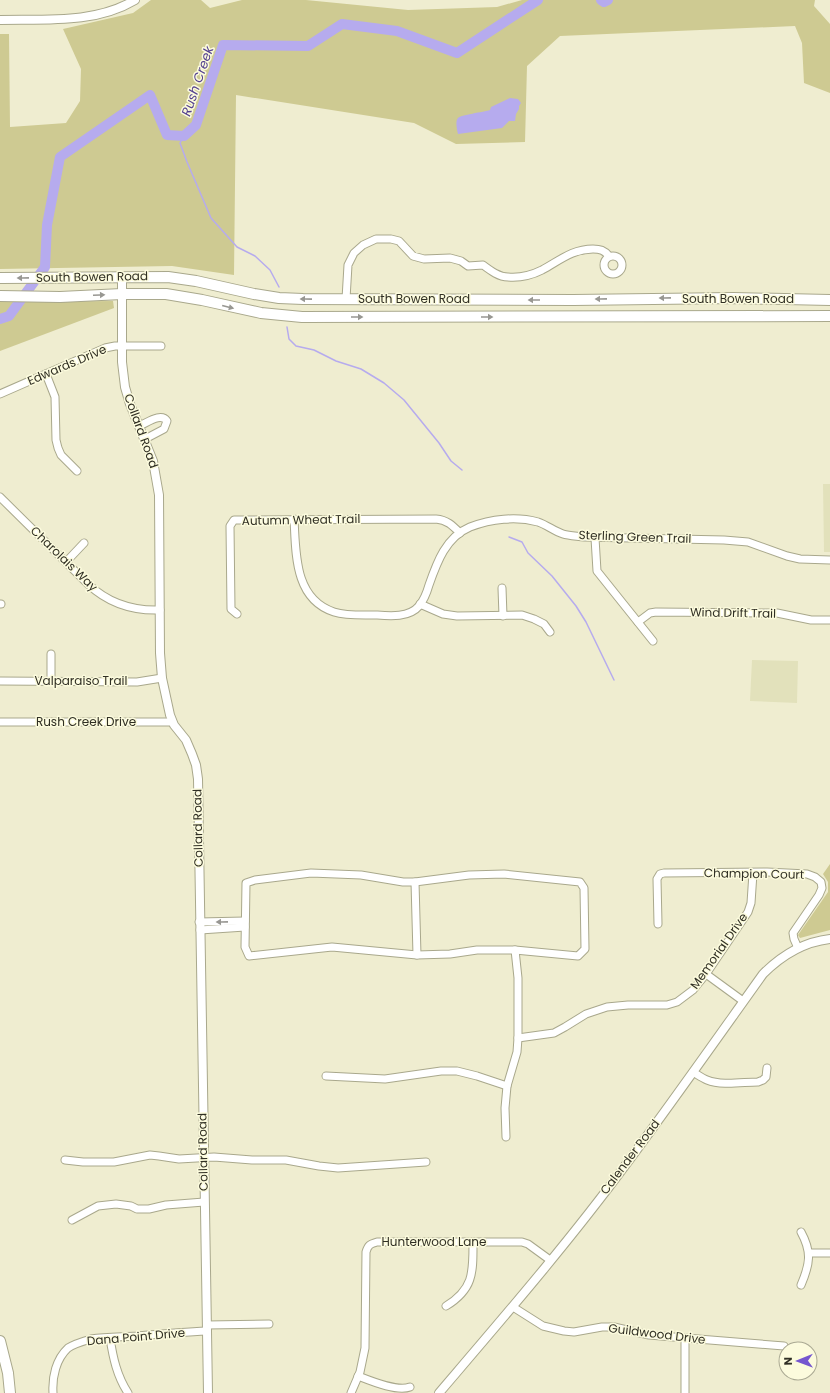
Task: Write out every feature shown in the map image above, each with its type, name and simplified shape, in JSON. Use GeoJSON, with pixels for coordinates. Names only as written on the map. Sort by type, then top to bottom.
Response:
{"type":"FeatureCollection","features":[{"type":"Feature","properties":{"kind":"main road","name":"South Bowen Road"},"geometry":{"type":"LineString","coordinates":[[0,278],[156,277],[196,281],[279,298],[573,300],[733,298],[830,300]]}},
{"type":"Feature","properties":{"kind":"main road","name":"South Bowen Road"},"geometry":{"type":"LineString","coordinates":[[0,296],[60,297],[154,294],[178,296],[255,312],[288,316],[830,316]]}},
{"type":"Feature","properties":{"kind":"main road"},"geometry":{"type":"LineString","coordinates":[[732,315],[733,298]]}},
{"type":"Feature","properties":{"kind":"main road"},"geometry":{"type":"LineString","coordinates":[[573,300],[573,317]]}},
{"type":"Feature","properties":{"kind":"main road"},"geometry":{"type":"LineString","coordinates":[[0,1342],[8,1373],[10,1393]]}},
{"type":"Feature","properties":{"kind":"street"},"geometry":{"type":"LineString","coordinates":[[0,20],[85,17],[114,10],[135,0]]}},
{"type":"Feature","properties":{"kind":"street"},"geometry":{"type":"LineString","coordinates":[[346,299],[348,264],[354,253],[363,245],[376,239],[391,239],[399,241],[413,256],[424,259],[450,258],[461,261],[468,266],[484,265],[492,272],[507,277],[523,277],[536,272],[566,255],[584,249],[599,249],[605,251],[609,256]]}},
{"type":"Feature","properties":{"kind":"street","name":"Collard Road"},"geometry":{"type":"LineString","coordinates":[[122,278],[122,345],[125,387],[130,404],[153,461],[159,495],[160,660],[162,678],[172,722],[188,744],[196,765],[198,795],[208,1393]]}},
{"type":"Feature","properties":{"kind":"street","name":"Edwards Drive"},"geometry":{"type":"LineString","coordinates":[[0,394],[101,349],[122,345],[161,346]]}},
{"type":"Feature","properties":{"kind":"street"},"geometry":{"type":"LineString","coordinates":[[46,374],[54,397],[56,440],[58,448],[61,455],[77,471]]}},
{"type":"Feature","properties":{"kind":"street"},"geometry":{"type":"LineString","coordinates":[[139,426],[160,417],[165,418],[167,421],[164,429],[144,439]]}},
{"type":"Feature","properties":{"kind":"street","name":"Charolais Way"},"geometry":{"type":"LineString","coordinates":[[0,497],[93,589],[111,601],[136,609],[160,610]]}},
{"type":"Feature","properties":{"kind":"street"},"geometry":{"type":"LineString","coordinates":[[294,519],[299,576],[309,595],[320,605],[334,612],[391,616],[412,612],[420,604],[443,614],[457,616],[522,616],[534,619],[544,624],[550,632]]}},
{"type":"Feature","properties":{"kind":"street","name":"Autumn Wheat Trail"},"geometry":{"type":"LineString","coordinates":[[237,614],[231,609],[230,526],[234,520],[436,519],[444,520],[460,533]]}},
{"type":"Feature","properties":{"kind":"street","name":"Sterling Green Trail"},"geometry":{"type":"LineString","coordinates":[[420,604],[425,596],[441,556],[449,544],[460,533],[468,528],[492,521],[522,519],[540,523],[564,534],[596,538],[724,540],[748,542],[800,559],[830,560]]}},
{"type":"Feature","properties":{"kind":"street"},"geometry":{"type":"LineString","coordinates":[[596,538],[597,570],[653,641]]}},
{"type":"Feature","properties":{"kind":"street"},"geometry":{"type":"LineString","coordinates":[[66,562],[84,543]]}},
{"type":"Feature","properties":{"kind":"street"},"geometry":{"type":"LineString","coordinates":[[502,588],[503,616]]}},
{"type":"Feature","properties":{"kind":"street","name":"Wind Drift Trail"},"geometry":{"type":"LineString","coordinates":[[638,622],[650,613],[656,612],[759,612],[781,614],[811,620],[830,620]]}},
{"type":"Feature","properties":{"kind":"street"},"geometry":{"type":"LineString","coordinates":[[51,654],[51,680]]}},
{"type":"Feature","properties":{"kind":"street","name":"Valparaiso Trail"},"geometry":{"type":"LineString","coordinates":[[0,681],[51,680],[137,682],[162,678]]}},
{"type":"Feature","properties":{"kind":"street","name":"Rush Creek Drive"},"geometry":{"type":"LineString","coordinates":[[0,722],[172,722]]}},
{"type":"Feature","properties":{"kind":"street","name":"Champion Court"},"geometry":{"type":"LineString","coordinates":[[658,924],[657,879],[660,874],[752,872],[807,874],[815,877],[821,882],[822,888],[819,895],[793,933],[798,948]]}},
{"type":"Feature","properties":{"kind":"street","name":"Memorial Drive"},"geometry":{"type":"LineString","coordinates":[[518,1038],[554,1033],[586,1014],[607,1007],[628,1005],[667,1005],[677,1002],[693,990],[706,974],[748,912],[751,903],[752,872]]}},
{"type":"Feature","properties":{"kind":"street"},"geometry":{"type":"LineString","coordinates":[[311,873],[361,875],[403,882],[415,882],[469,875],[504,874],[580,882],[584,888],[585,949],[578,956],[515,950],[478,950],[450,954],[417,955],[332,947],[249,956],[245,946],[245,924],[246,883],[255,880],[311,873]]}},
{"type":"Feature","properties":{"kind":"street"},"geometry":{"type":"LineString","coordinates":[[415,882],[417,955]]}},
{"type":"Feature","properties":{"kind":"street"},"geometry":{"type":"LineString","coordinates":[[200,926],[245,924]]}},
{"type":"Feature","properties":{"kind":"street","name":"Calender Road"},"geometry":{"type":"LineString","coordinates":[[439,1393],[513,1307],[627,1164],[763,974],[773,964],[798,948],[820,940],[830,940]]}},
{"type":"Feature","properties":{"kind":"street"},"geometry":{"type":"LineString","coordinates":[[506,1137],[505,1108],[507,1086],[517,1052],[518,1038],[518,978],[515,950]]}},
{"type":"Feature","properties":{"kind":"street"},"geometry":{"type":"LineString","coordinates":[[706,974],[743,1002]]}},
{"type":"Feature","properties":{"kind":"street"},"geometry":{"type":"LineString","coordinates":[[693,1072],[707,1080],[715,1082],[758,1082],[766,1077],[767,1068]]}},
{"type":"Feature","properties":{"kind":"street"},"geometry":{"type":"LineString","coordinates":[[326,1076],[385,1079],[441,1071],[457,1071],[507,1086]]}},
{"type":"Feature","properties":{"kind":"street"},"geometry":{"type":"LineString","coordinates":[[65,1160],[95,1163],[114,1162],[150,1156],[179,1159],[214,1157],[252,1160],[286,1160],[338,1168],[426,1162]]}},
{"type":"Feature","properties":{"kind":"street"},"geometry":{"type":"LineString","coordinates":[[72,1220],[98,1206],[116,1204],[149,1209],[166,1205],[204,1202]]}},
{"type":"Feature","properties":{"kind":"street"},"geometry":{"type":"LineString","coordinates":[[801,1232],[807,1242],[809,1253],[806,1273],[801,1285]]}},
{"type":"Feature","properties":{"kind":"street","name":"Hunterwood Lane"},"geometry":{"type":"LineString","coordinates":[[351,1393],[358,1376],[365,1348],[366,1252],[368,1246],[378,1242],[522,1242],[528,1244],[550,1260]]}},
{"type":"Feature","properties":{"kind":"street"},"geometry":{"type":"LineString","coordinates":[[446,1306],[456,1300],[470,1282],[473,1266],[473,1242]]}},
{"type":"Feature","properties":{"kind":"street"},"geometry":{"type":"LineString","coordinates":[[809,1253],[830,1253]]}},
{"type":"Feature","properties":{"kind":"street","name":"Guildwood Drive"},"geometry":{"type":"LineString","coordinates":[[513,1307],[543,1326],[564,1331],[574,1332],[602,1327],[614,1327],[650,1335],[778,1346]]}},
{"type":"Feature","properties":{"kind":"street","name":"Dana Point Drive"},"geometry":{"type":"LineString","coordinates":[[53,1393],[53,1376],[63,1354],[69,1347],[90,1340],[207,1328],[269,1324]]}},
{"type":"Feature","properties":{"kind":"street"},"geometry":{"type":"LineString","coordinates":[[110,1338],[113,1359],[118,1374],[128,1393]]}},
{"type":"Feature","properties":{"kind":"street"},"geometry":{"type":"LineString","coordinates":[[685,1338],[685,1393]]}},
{"type":"Feature","properties":{"kind":"street"},"geometry":{"type":"LineString","coordinates":[[358,1376],[391,1387],[406,1389],[410,1387]]}},
{"type":"Feature","properties":{"kind":"shaded area"},"geometry":{"type":"Polygon","coordinates":[[[151,0],[201,0],[210,8],[242,0],[306,0],[408,10],[497,7],[522,0],[815,0],[814,6],[830,24],[830,93],[804,83],[802,43],[795,26],[560,36],[527,66],[525,142],[456,144],[414,123],[236,95],[234,275],[172,266],[0,269],[0,34],[9,34],[10,127],[66,123],[80,101],[81,69],[63,29],[133,13],[151,0]]]}},
{"type":"Feature","properties":{"kind":"shaded area"},"geometry":{"type":"Polygon","coordinates":[[[510,98],[518,99],[521,103],[516,114],[515,121],[509,121],[502,128],[458,134],[456,123],[458,118],[490,110],[491,107],[510,98]]]}},
{"type":"Feature","properties":{"kind":"shaded area"},"geometry":{"type":"Polygon","coordinates":[[[113,301],[114,308],[0,351],[0,302],[113,301]]]}},
{"type":"Feature","properties":{"kind":"shaded area"},"geometry":{"type":"Polygon","coordinates":[[[823,484],[830,484],[830,552],[824,552],[823,484]]]}},
{"type":"Feature","properties":{"kind":"shaded area"},"geometry":{"type":"Polygon","coordinates":[[[752,660],[798,661],[797,703],[750,701],[752,660]]]}},
{"type":"Feature","properties":{"kind":"shaded area"},"geometry":{"type":"Polygon","coordinates":[[[830,864],[830,930],[800,938],[798,935],[828,892],[828,882],[823,874],[830,864]]]}},
{"type":"Feature","properties":{"kind":"waterway","name":"Rush Creek"},"geometry":{"type":"LineString","coordinates":[[0,319],[9,316],[45,267],[47,225],[60,157],[150,95],[167,135],[184,136],[196,125],[223,45],[308,46],[342,24],[397,31],[457,53],[538,0]]}},
{"type":"Feature","properties":{"kind":"waterway","name":"Rush Creek"},"geometry":{"type":"LineString","coordinates":[[601,0],[604,2],[608,0]]}},
{"type":"Feature","properties":{"kind":"waterway"},"geometry":{"type":"LineString","coordinates":[[184,136],[180,143],[211,218],[237,247],[255,256],[270,270],[279,287]]}},
{"type":"Feature","properties":{"kind":"waterway"},"geometry":{"type":"LineString","coordinates":[[287,327],[289,339],[296,346],[314,350],[336,361],[361,369],[384,383],[404,400],[439,443],[451,461],[462,470]]}},
{"type":"Feature","properties":{"kind":"waterway"},"geometry":{"type":"LineString","coordinates":[[509,537],[522,542],[528,553],[552,576],[576,606],[586,622],[614,680]]}}]}
